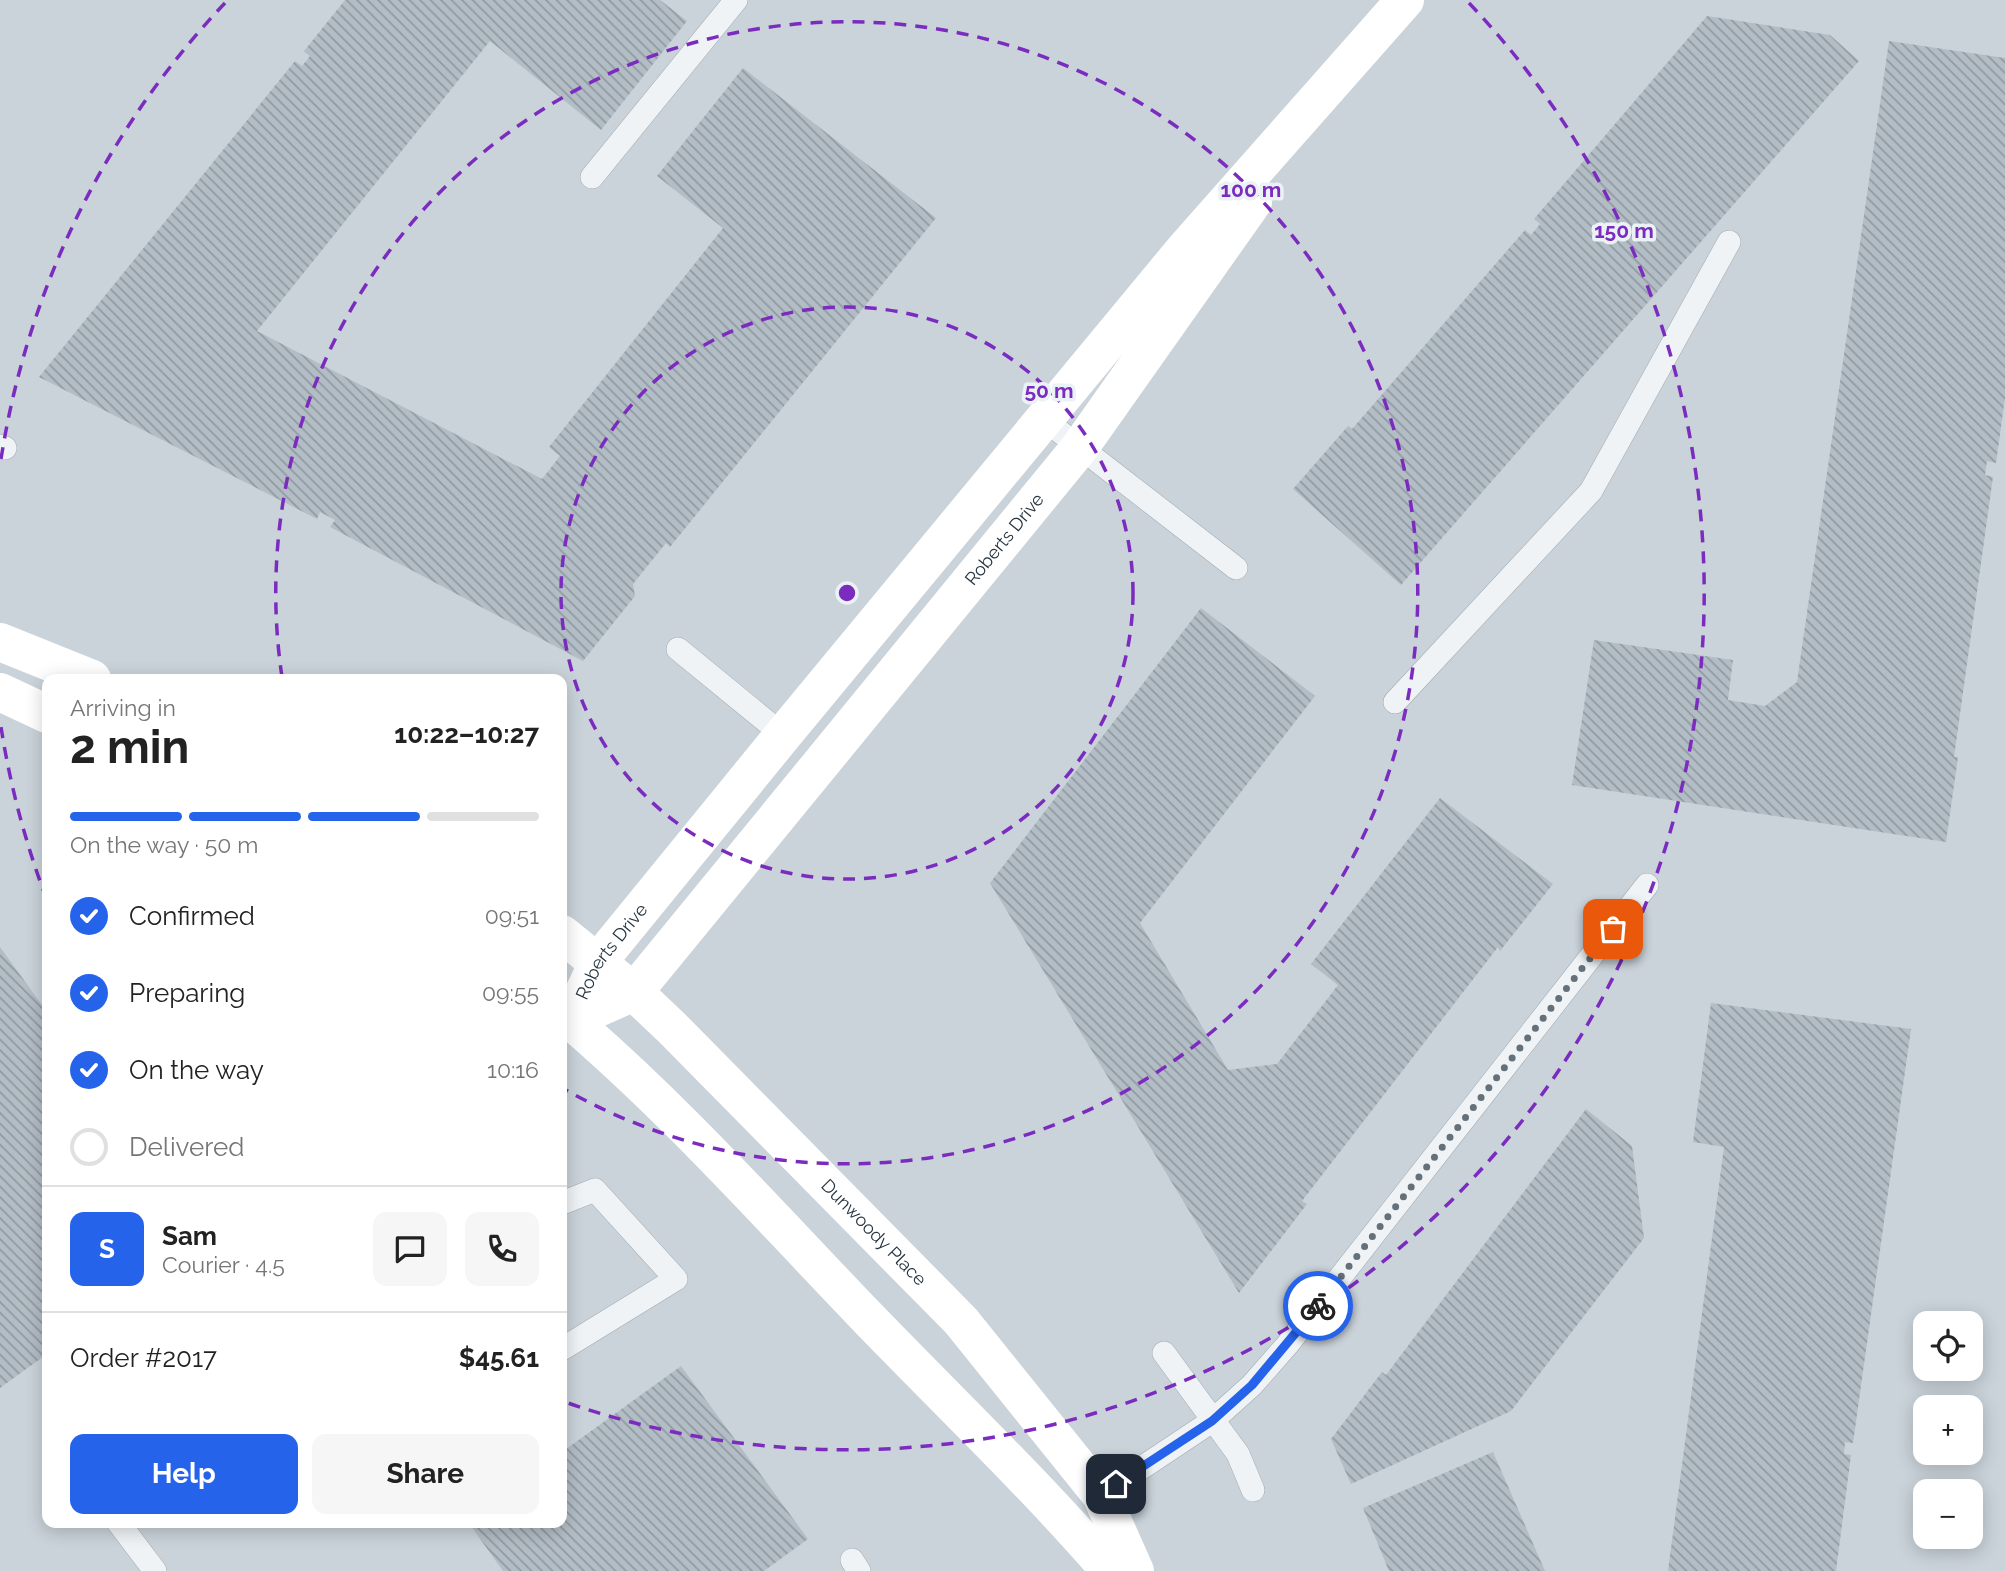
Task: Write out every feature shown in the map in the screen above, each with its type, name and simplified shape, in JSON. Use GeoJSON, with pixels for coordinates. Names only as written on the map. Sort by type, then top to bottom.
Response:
{"type":"FeatureCollection","features":[{"type":"Feature","properties":{"kind":"street","name":"Roberts Drive"},"geometry":{"type":"LineString","coordinates":[[567,1016],[598,962],[783,735],[1046,421],[1184,250],[1326,93],[1405,0]]}},
{"type":"Feature","properties":{"kind":"street","name":"Roberts Drive"},"geometry":{"type":"LineString","coordinates":[[567,1019],[634,992],[1080,447],[1208,270],[1326,93]]}},
{"type":"Feature","properties":{"kind":"street"},"geometry":{"type":"LineString","coordinates":[[0,642],[80,674]]}},
{"type":"Feature","properties":{"kind":"street"},"geometry":{"type":"LineString","coordinates":[[0,692],[42,712]]}},
{"type":"Feature","properties":{"kind":"street","name":"Dunwoody Place"},"geometry":{"type":"LineString","coordinates":[[567,938],[634,992],[961,1321],[1101,1495],[1135,1571]]}},
{"type":"Feature","properties":{"kind":"street"},"geometry":{"type":"LineString","coordinates":[[567,1022],[627,1070],[692,1135],[1031,1483],[1110,1571]]}},
{"type":"Feature","properties":{"kind":"lane"},"geometry":{"type":"LineString","coordinates":[[592,177],[736,0]]}},
{"type":"Feature","properties":{"kind":"lane"},"geometry":{"type":"LineString","coordinates":[[1395,702],[1591,491],[1729,242]]}},
{"type":"Feature","properties":{"kind":"lane"},"geometry":{"type":"LineString","coordinates":[[1046,421],[1236,568]]}},
{"type":"Feature","properties":{"kind":"lane"},"geometry":{"type":"LineString","coordinates":[[678,649],[783,735]]}},
{"type":"Feature","properties":{"kind":"lane"},"geometry":{"type":"LineString","coordinates":[[1101,1495],[1212,1421],[1252,1385],[1288,1344],[1647,885]]}},
{"type":"Feature","properties":{"kind":"lane"},"geometry":{"type":"LineString","coordinates":[[567,1201],[595,1190],[676,1279],[567,1346]]}},
{"type":"Feature","properties":{"kind":"lane"},"geometry":{"type":"LineString","coordinates":[[1164,1353],[1238,1454],[1253,1490]]}},
{"type":"Feature","properties":{"kind":"lane"},"geometry":{"type":"LineString","coordinates":[[123,1528],[155,1571]]}},
{"type":"Feature","properties":{"kind":"shaded area"},"geometry":{"type":"Polygon","coordinates":[[[0,0],[2005,0],[2005,1571],[0,1571],[0,0]]]}},
{"type":"Feature","properties":{"kind":"building"},"geometry":{"type":"Polygon","coordinates":[[[345,0],[660,0],[687,21],[601,130],[490,41],[257,331],[542,479],[560,456],[549,447],[723,228],[657,176],[743,68],[936,218],[670,547],[666,543],[633,584],[635,596],[583,661],[330,527],[335,520],[320,512],[317,519],[39,377],[295,61],[302,66],[310,56],[304,51],[345,0]]]}},
{"type":"Feature","properties":{"kind":"building"},"geometry":{"type":"Polygon","coordinates":[[[1707,16],[1830,35],[1859,61],[1401,585],[1293,489],[1348,426],[1352,429],[1525,230],[1531,235],[1540,224],[1534,219],[1707,16]]]}},
{"type":"Feature","properties":{"kind":"building"},"geometry":{"type":"Polygon","coordinates":[[[1889,41],[2005,58],[2005,398],[1996,463],[1987,461],[1985,475],[1993,477],[1954,757],[1958,757],[1946,842],[1572,785],[1594,640],[1733,660],[1728,700],[1765,706],[1797,682],[1889,41]]]}},
{"type":"Feature","properties":{"kind":"building"},"geometry":{"type":"Polygon","coordinates":[[[1201,608],[1315,696],[1140,923],[1228,1070],[1277,1064],[1338,985],[1311,964],[1440,798],[1553,884],[1500,951],[1498,947],[1302,1201],[1307,1204],[1239,1293],[990,883],[1201,608]]]}},
{"type":"Feature","properties":{"kind":"building"},"geometry":{"type":"Polygon","coordinates":[[[0,947],[42,1005],[42,1358],[0,1388],[0,947]]]}},
{"type":"Feature","properties":{"kind":"building"},"geometry":{"type":"Polygon","coordinates":[[[1711,1003],[1911,1029],[1853,1443],[1845,1442],[1844,1454],[1851,1455],[1836,1571],[1668,1571],[1724,1147],[1693,1142],[1711,1003]]]}},
{"type":"Feature","properties":{"kind":"building"},"geometry":{"type":"Polygon","coordinates":[[[1586,1109],[1632,1146],[1644,1238],[1511,1411],[1351,1484],[1331,1439],[1382,1372],[1386,1375],[1586,1109]]]}},
{"type":"Feature","properties":{"kind":"building"},"geometry":{"type":"Polygon","coordinates":[[[681,1366],[808,1539],[764,1571],[503,1571],[472,1528],[567,1528],[567,1448],[681,1366]]]}},
{"type":"Feature","properties":{"kind":"building"},"geometry":{"type":"Polygon","coordinates":[[[1493,1452],[1545,1571],[1389,1571],[1363,1508],[1493,1452]]]}},
{"type":"Feature","properties":{"kind":"way so far"},"geometry":{"type":"LineString","coordinates":[[1318,1306],[1613,929]]}},
{"type":"Feature","properties":{"kind":"route"},"geometry":{"type":"LineString","coordinates":[[1116,1484],[1212,1421],[1252,1385],[1318,1306]]}}]}
